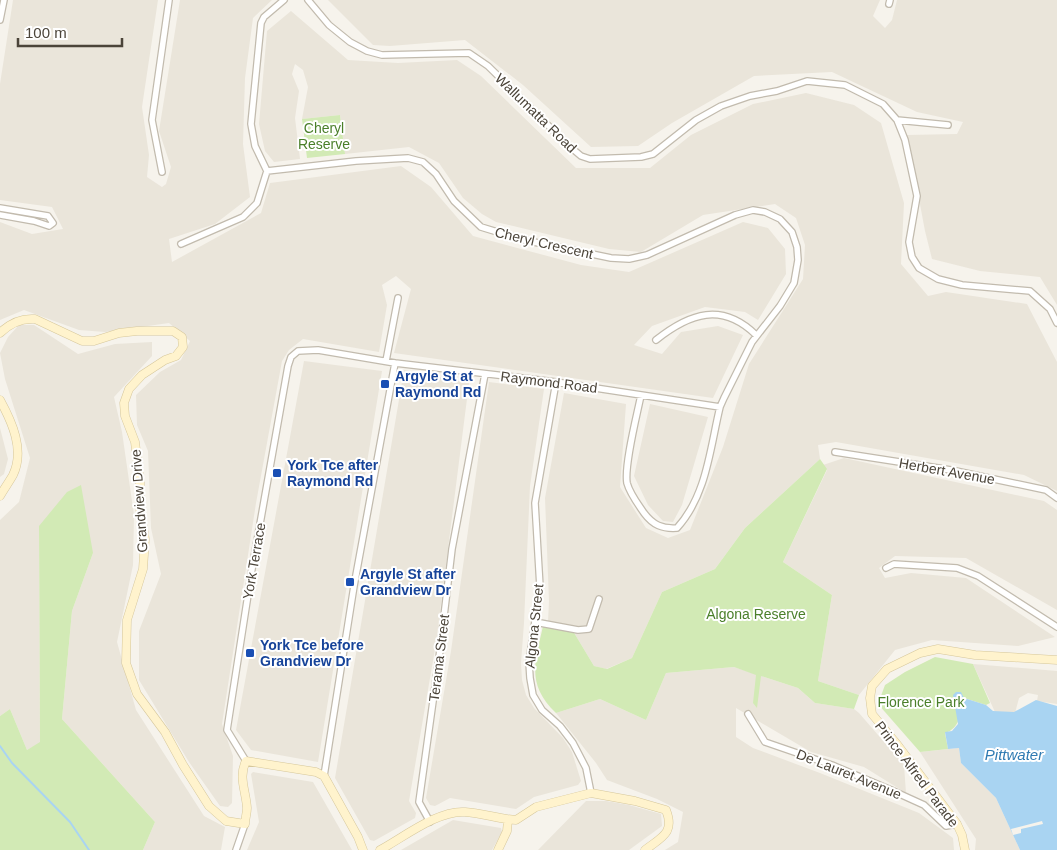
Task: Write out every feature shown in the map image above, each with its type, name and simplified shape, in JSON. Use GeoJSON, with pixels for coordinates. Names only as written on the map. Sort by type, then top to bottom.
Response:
{"type":"FeatureCollection","features":[{"type":"Feature","properties":{"kind":"street"},"geometry":{"type":"LineString","coordinates":[[0,20],[4,0]]}},
{"type":"Feature","properties":{"kind":"street"},"geometry":{"type":"LineString","coordinates":[[162,172],[152,120],[169,0]]}},
{"type":"Feature","properties":{"kind":"street"},"geometry":{"type":"LineString","coordinates":[[181,244],[243,217],[257,203],[267,171],[255,146],[251,124],[260,23],[264,17],[284,0]]}},
{"type":"Feature","properties":{"kind":"street","name":"Wallumatta Road"},"geometry":{"type":"LineString","coordinates":[[308,0],[329,25],[350,42],[367,51],[382,55],[468,53],[473,55],[488,66],[568,145],[581,156],[590,159],[641,157],[653,154],[696,120],[721,106],[750,96],[777,92],[807,81],[845,85],[883,104],[897,120],[905,140],[917,196],[910,242],[912,257],[919,268],[938,278],[962,285],[1030,291],[1050,309],[1057,322]]}},
{"type":"Feature","properties":{"kind":"street"},"geometry":{"type":"LineString","coordinates":[[897,120],[948,125]]}},
{"type":"Feature","properties":{"kind":"street","name":"Cheryl Crescent"},"geometry":{"type":"LineString","coordinates":[[267,171],[356,161],[408,158],[423,162],[436,174],[454,201],[481,228],[524,240],[611,258],[629,259],[646,255],[736,215],[753,210],[765,212],[780,219],[792,232],[797,247],[798,260],[794,283],[780,306],[756,335],[720,407],[703,481],[689,515],[677,528],[667,529],[651,522],[633,496],[627,482],[628,463],[641,395]]}},
{"type":"Feature","properties":{"kind":"street"},"geometry":{"type":"LineString","coordinates":[[0,208],[48,216],[54,223],[49,226],[34,221],[0,215]]}},
{"type":"Feature","properties":{"kind":"street"},"geometry":{"type":"LineString","coordinates":[[386,361],[398,298]]}},
{"type":"Feature","properties":{"kind":"street"},"geometry":{"type":"LineString","coordinates":[[656,340],[668,330],[688,319],[707,314],[723,315],[746,326],[756,335]]}},
{"type":"Feature","properties":{"kind":"street","name":"Grandview Drive"},"geometry":{"type":"LineString","coordinates":[[0,332],[15,322],[27,318],[35,319],[74,339],[82,341],[94,341],[119,333],[136,331],[173,331],[182,337],[183,347],[176,356],[165,360],[142,375],[129,389],[124,403],[125,416],[135,442],[140,482],[140,509],[145,539],[143,569],[127,620],[126,663],[136,694],[165,732],[209,806],[226,821],[244,824]]}},
{"type":"Feature","properties":{"kind":"street","name":"Raymond Road"},"geometry":{"type":"LineString","coordinates":[[291,357],[298,351],[318,350],[395,363],[556,382],[720,407]]}},
{"type":"Feature","properties":{"kind":"street","name":"York Terrace"},"geometry":{"type":"LineString","coordinates":[[246,761],[227,730],[253,559],[291,357]]}},
{"type":"Feature","properties":{"kind":"street"},"geometry":{"type":"LineString","coordinates":[[324,776],[354,586],[395,363]]}},
{"type":"Feature","properties":{"kind":"street","name":"Terama Street"},"geometry":{"type":"LineString","coordinates":[[430,822],[419,802],[452,549],[485,374]]}},
{"type":"Feature","properties":{"kind":"street","name":"Algona Street"},"geometry":{"type":"LineString","coordinates":[[556,382],[535,504],[540,587],[529,662],[530,678],[533,695],[542,710],[560,726],[573,742],[586,768],[591,793]]}},
{"type":"Feature","properties":{"kind":"street"},"geometry":{"type":"LineString","coordinates":[[0,400],[14,427],[18,454],[14,474],[0,496]]}},
{"type":"Feature","properties":{"kind":"street","name":"Herbert Avenue"},"geometry":{"type":"LineString","coordinates":[[835,452],[951,470],[1046,490],[1057,498]]}},
{"type":"Feature","properties":{"kind":"street"},"geometry":{"type":"LineString","coordinates":[[886,568],[894,564],[957,568],[978,576],[1057,627]]}},
{"type":"Feature","properties":{"kind":"street"},"geometry":{"type":"LineString","coordinates":[[535,622],[578,630],[589,629],[599,599]]}},
{"type":"Feature","properties":{"kind":"street","name":"Prince Alfred Parade"},"geometry":{"type":"LineString","coordinates":[[965,850],[957,824],[872,714],[870,698],[872,686],[887,669],[920,653],[938,649],[975,654],[1057,660]]}},
{"type":"Feature","properties":{"kind":"street","name":"De Lauret Avenue"},"geometry":{"type":"LineString","coordinates":[[748,714],[765,742],[832,765],[924,805],[946,826],[957,824]]}},
{"type":"Feature","properties":{"kind":"street"},"geometry":{"type":"LineString","coordinates":[[236,850],[247,809],[242,778],[246,761],[316,772],[324,776],[358,837],[363,850]]}},
{"type":"Feature","properties":{"kind":"street"},"geometry":{"type":"LineString","coordinates":[[380,850],[448,813],[465,812],[508,820],[520,819],[536,807],[591,793],[635,801],[666,810],[670,826],[660,840],[645,850]]}},
{"type":"Feature","properties":{"kind":"street"},"geometry":{"type":"LineString","coordinates":[[498,850],[507,831],[508,820]]}},
{"type":"Feature","properties":{"kind":"shaded area"},"geometry":{"type":"Polygon","coordinates":[[[13,0],[158,0],[142,107],[149,155],[147,177],[162,187],[166,184],[171,167],[159,131],[180,0],[272,0],[253,18],[245,78],[243,144],[250,197],[215,224],[169,239],[172,262],[261,213],[270,183],[401,166],[431,187],[473,236],[581,265],[629,272],[743,222],[768,228],[785,249],[786,274],[758,320],[745,312],[705,307],[652,326],[634,345],[662,354],[681,332],[718,326],[743,335],[713,398],[394,353],[411,289],[396,276],[382,285],[387,305],[379,352],[303,339],[289,350],[282,361],[256,503],[222,724],[233,756],[232,803],[228,807],[220,806],[189,762],[139,680],[139,631],[161,574],[151,528],[148,451],[137,425],[136,395],[160,372],[181,360],[190,341],[169,323],[105,332],[79,330],[24,310],[0,320],[0,222],[32,234],[63,229],[52,207],[0,200],[0,84],[13,0]]]}},
{"type":"Feature","properties":{"kind":"shaded area"},"geometry":{"type":"Polygon","coordinates":[[[328,0],[880,0],[873,16],[885,28],[892,20],[897,0],[1057,0],[1057,305],[1040,277],[980,271],[932,259],[907,135],[957,134],[963,122],[917,112],[832,72],[754,76],[672,123],[638,146],[591,147],[523,85],[465,40],[390,46],[373,45],[328,0]]]}},
{"type":"Feature","properties":{"kind":"shaded area"},"geometry":{"type":"Polygon","coordinates":[[[291,11],[348,60],[398,63],[457,60],[481,76],[576,168],[650,168],[691,135],[753,104],[806,93],[854,105],[881,123],[904,203],[901,264],[928,296],[946,292],[1027,304],[1057,362],[1057,491],[1024,475],[836,442],[818,445],[820,459],[745,528],[715,569],[662,592],[632,658],[606,669],[594,666],[570,626],[548,622],[549,601],[545,498],[564,393],[626,404],[620,487],[646,528],[668,538],[690,530],[723,447],[749,364],[803,279],[805,245],[796,218],[775,204],[703,215],[641,252],[609,249],[496,222],[482,214],[463,198],[439,163],[409,147],[345,154],[340,115],[302,119],[308,87],[303,70],[295,64],[292,74],[299,91],[295,118],[300,159],[274,162],[265,151],[259,124],[267,31],[291,11]]]}},
{"type":"Feature","properties":{"kind":"shaded area"},"geometry":{"type":"Polygon","coordinates":[[[19,325],[34,325],[78,354],[115,344],[152,342],[152,356],[114,397],[122,432],[134,515],[133,565],[117,642],[136,710],[204,816],[225,827],[221,850],[143,850],[155,822],[62,719],[72,611],[93,553],[39,526],[40,743],[27,750],[10,709],[0,716],[0,520],[19,502],[30,458],[5,379],[0,353],[8,337],[19,325]]]}},
{"type":"Feature","properties":{"kind":"shaded area"},"geometry":{"type":"Polygon","coordinates":[[[304,361],[382,371],[318,762],[251,750],[236,730],[304,361]]]}},
{"type":"Feature","properties":{"kind":"shaded area"},"geometry":{"type":"Polygon","coordinates":[[[404,370],[469,383],[436,643],[409,801],[416,813],[415,818],[374,841],[370,840],[335,778],[404,370]]]}},
{"type":"Feature","properties":{"kind":"shaded area"},"geometry":{"type":"Polygon","coordinates":[[[489,382],[544,389],[530,486],[521,663],[522,680],[526,695],[534,708],[563,738],[572,752],[581,781],[578,785],[534,797],[516,809],[450,798],[435,806],[430,805],[426,798],[451,651],[489,382]]]}},
{"type":"Feature","properties":{"kind":"shaded area"},"geometry":{"type":"Polygon","coordinates":[[[650,404],[708,417],[682,505],[673,522],[663,521],[648,505],[634,476],[650,404]]]}},
{"type":"Feature","properties":{"kind":"shaded area"},"geometry":{"type":"Polygon","coordinates":[[[0,428],[8,459],[4,474],[0,477],[0,428]]]}},
{"type":"Feature","properties":{"kind":"shaded area"},"geometry":{"type":"Polygon","coordinates":[[[844,458],[1044,501],[1057,510],[1057,610],[966,558],[895,556],[879,568],[885,578],[911,573],[966,578],[1055,637],[1018,646],[932,640],[895,650],[859,695],[818,681],[832,595],[783,562],[827,470],[823,465],[844,458]]]}},
{"type":"Feature","properties":{"kind":"shaded area"},"geometry":{"type":"Polygon","coordinates":[[[973,664],[1057,671],[1057,704],[1037,701],[1038,695],[1028,693],[1019,698],[1015,713],[995,712],[973,664]]]}},
{"type":"Feature","properties":{"kind":"shaded area"},"geometry":{"type":"Polygon","coordinates":[[[734,667],[798,688],[815,703],[854,709],[904,765],[906,793],[864,767],[811,752],[736,708],[736,737],[753,748],[919,813],[953,838],[954,850],[665,850],[678,842],[683,812],[657,799],[607,780],[596,763],[556,713],[600,699],[646,720],[666,673],[734,667]]]}},
{"type":"Feature","properties":{"kind":"shaded area"},"geometry":{"type":"Polygon","coordinates":[[[959,748],[961,763],[996,798],[1020,850],[975,850],[976,839],[920,752],[959,748]]]}},
{"type":"Feature","properties":{"kind":"shaded area"},"geometry":{"type":"Polygon","coordinates":[[[253,772],[313,782],[352,850],[247,850],[259,822],[251,774],[253,772]]]}},
{"type":"Feature","properties":{"kind":"shaded area"},"geometry":{"type":"Polygon","coordinates":[[[586,801],[606,801],[661,814],[662,826],[629,850],[538,850],[586,801]]]}},
{"type":"Feature","properties":{"kind":"shaded area"},"geometry":{"type":"Polygon","coordinates":[[[453,820],[501,828],[502,832],[492,850],[401,850],[453,820]]]}},
{"type":"Feature","properties":{"kind":"green space","name":"Cheryl Reserve"},"geometry":{"type":"Polygon","coordinates":[[[340,115],[345,154],[307,158],[302,119],[340,115]]]}},
{"type":"Feature","properties":{"kind":"green space","name":"Algona Reserve"},"geometry":{"type":"Polygon","coordinates":[[[820,459],[827,469],[783,562],[832,595],[818,681],[859,695],[854,709],[815,703],[798,688],[761,676],[757,708],[753,703],[756,675],[734,667],[666,673],[646,720],[600,699],[556,713],[540,692],[535,672],[537,651],[543,626],[570,626],[594,666],[607,669],[632,658],[662,592],[715,569],[745,528],[820,459]]]}},
{"type":"Feature","properties":{"kind":"green space"},"geometry":{"type":"Polygon","coordinates":[[[81,485],[93,553],[72,611],[62,719],[155,822],[143,850],[0,850],[0,716],[10,709],[27,750],[40,742],[39,526],[67,492],[81,485]]]}},
{"type":"Feature","properties":{"kind":"green space","name":"Florence Park"},"geometry":{"type":"Polygon","coordinates":[[[935,657],[973,664],[990,703],[986,705],[964,698],[957,723],[950,731],[945,733],[948,749],[920,752],[878,704],[885,685],[905,672],[935,657]]]}},
{"type":"Feature","properties":{"kind":"water","name":"Pittwater"},"geometry":{"type":"Polygon","coordinates":[[[956,692],[961,692],[964,698],[986,705],[993,711],[1014,712],[1036,700],[1057,706],[1057,850],[1020,850],[996,798],[961,763],[959,748],[948,749],[945,732],[952,731],[958,724],[953,695],[956,692]]]}},
{"type":"Feature","properties":{"kind":"pier"},"geometry":{"type":"Polygon","coordinates":[[[1042,821],[1043,824],[1021,829],[1021,833],[1013,835],[1011,829],[1042,821]]]}},
{"type":"Feature","properties":{"kind":"waterway"},"geometry":{"type":"LineString","coordinates":[[0,746],[12,763],[70,822],[89,850]]}},
{"type":"Feature","properties":{"kind":"place","name":"Argyle St at Raymond Rd"},"geometry":{"type":"Point","coordinates":[385,384]}},
{"type":"Feature","properties":{"kind":"place","name":"York Tce after Raymond Rd"},"geometry":{"type":"Point","coordinates":[277,473]}},
{"type":"Feature","properties":{"kind":"place","name":"Argyle St after Grandview Dr"},"geometry":{"type":"Point","coordinates":[350,582]}},
{"type":"Feature","properties":{"kind":"place","name":"York Tce before Grandview Dr"},"geometry":{"type":"Point","coordinates":[250,653]}}]}
